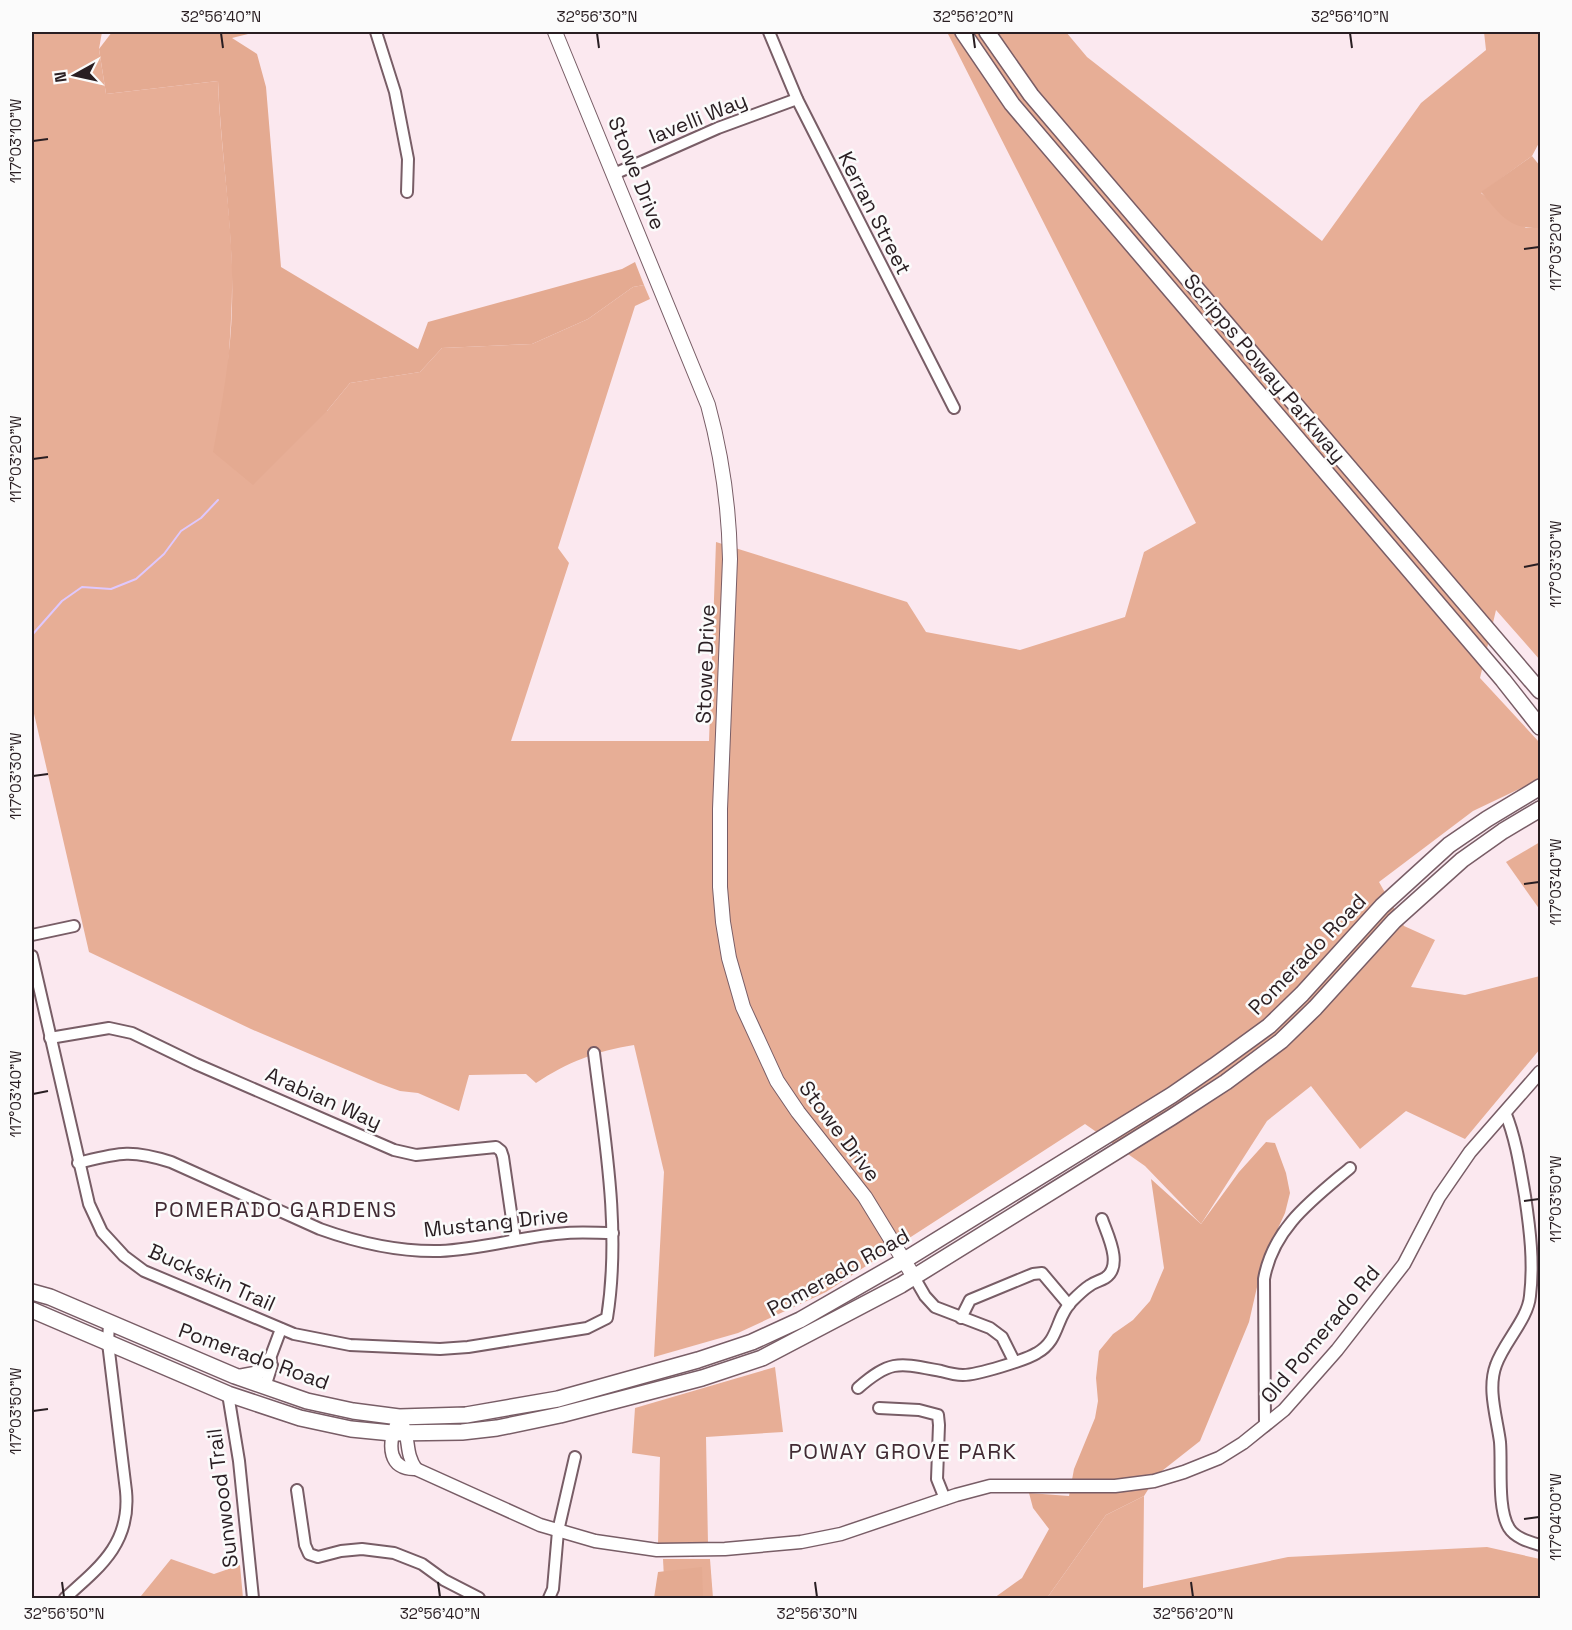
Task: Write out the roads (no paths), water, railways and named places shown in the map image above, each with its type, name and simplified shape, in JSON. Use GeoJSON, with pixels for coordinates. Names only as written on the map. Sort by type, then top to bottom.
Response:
{"type":"FeatureCollection","features":[{"type":"Feature","properties":{"kind":"main road","name":"Stowe Drive"},"geometry":{"type":"LineString","coordinates":[[555,32],[708,405],[722,464],[729,530],[729,559],[720,810],[720,886],[729,958],[743,1007],[777,1081],[798,1112],[865,1197],[914,1277]]}},
{"type":"Feature","properties":{"kind":"main road","name":"Scripps Poway Parkway"},"geometry":{"type":"LineString","coordinates":[[963,32],[1012,104],[1503,680],[1540,727]]}},
{"type":"Feature","properties":{"kind":"main road","name":"Scripps Poway Parkway"},"geometry":{"type":"LineString","coordinates":[[987,32],[1031,95],[1540,691]]}},
{"type":"Feature","properties":{"kind":"main road","name":"Pomerado Road"},"geometry":{"type":"LineString","coordinates":[[32,1292],[50,1297],[265,1387],[307,1401],[353,1411],[399,1417],[466,1415],[558,1399],[698,1360],[752,1342],[800,1320],[904,1260],[1172,1095],[1233,1053],[1269,1026],[1302,994],[1382,906],[1449,845],[1540,787]]}},
{"type":"Feature","properties":{"kind":"main road","name":"Pomerado Road"},"geometry":{"type":"LineString","coordinates":[[32,1310],[228,1394],[300,1418],[351,1429],[400,1433],[462,1432],[497,1428],[560,1415],[702,1378],[762,1358],[914,1277],[1172,1118],[1281,1041],[1315,1008],[1394,921],[1462,860],[1503,831],[1540,809]]}},
{"type":"Feature","properties":{"kind":"main road"},"geometry":{"type":"LineString","coordinates":[[239,1377],[256,1374],[269,1361]]}},
{"type":"Feature","properties":{"kind":"main road"},"geometry":{"type":"LineString","coordinates":[[228,1394],[240,1391],[252,1395],[265,1387]]}},
{"type":"Feature","properties":{"kind":"street"},"geometry":{"type":"LineString","coordinates":[[376,32],[395,92],[408,159],[407,192]]}},
{"type":"Feature","properties":{"kind":"street","name":"Kerran Street"},"geometry":{"type":"LineString","coordinates":[[769,32],[796,99],[954,408]]}},
{"type":"Feature","properties":{"kind":"street","name":"Iavelli Way"},"geometry":{"type":"LineString","coordinates":[[614,174],[718,128],[796,99]]}},
{"type":"Feature","properties":{"kind":"street"},"geometry":{"type":"LineString","coordinates":[[32,935],[74,926]]}},
{"type":"Feature","properties":{"kind":"street","name":"Buckskin Trail"},"geometry":{"type":"LineString","coordinates":[[32,956],[89,1204],[102,1232],[124,1256],[144,1271],[294,1335],[350,1345],[440,1349],[468,1347],[587,1328],[607,1318],[613,1233]]}},
{"type":"Feature","properties":{"kind":"street","name":"Arabian Way"},"geometry":{"type":"LineString","coordinates":[[50,1038],[109,1028],[132,1034],[394,1150],[416,1155],[496,1147],[501,1151],[503,1157],[515,1240]]}},
{"type":"Feature","properties":{"kind":"street"},"geometry":{"type":"LineString","coordinates":[[594,1053],[612,1189],[613,1233]]}},
{"type":"Feature","properties":{"kind":"street","name":"Old Pomerado Rd"},"geometry":{"type":"LineString","coordinates":[[400,1433],[409,1458],[416,1469],[558,1532],[595,1541],[650,1549],[725,1549],[801,1542],[841,1534],[990,1486],[1115,1486],[1154,1481],[1184,1472],[1219,1458],[1244,1443],[1290,1403],[1382,1294],[1404,1264],[1439,1197],[1470,1152],[1540,1072]]}},
{"type":"Feature","properties":{"kind":"street"},"geometry":{"type":"LineString","coordinates":[[1505,1112],[1514,1133],[1533,1252],[1530,1298],[1526,1312],[1513,1331],[1496,1366],[1493,1378],[1500,1444],[1500,1473],[1505,1519],[1510,1530],[1525,1540],[1540,1545]]}},
{"type":"Feature","properties":{"kind":"street","name":"Mustang Drive"},"geometry":{"type":"LineString","coordinates":[[78,1163],[123,1152],[147,1154],[171,1162],[320,1229],[343,1238],[382,1247],[438,1251],[568,1233],[613,1233]]}},
{"type":"Feature","properties":{"kind":"street"},"geometry":{"type":"LineString","coordinates":[[1265,1426],[1264,1279],[1267,1262],[1273,1248],[1290,1224],[1320,1193],[1350,1168]]}},
{"type":"Feature","properties":{"kind":"street"},"geometry":{"type":"LineString","coordinates":[[858,1388],[884,1368],[901,1365],[962,1375],[975,1374],[1036,1353],[1048,1345],[1056,1335],[1062,1313],[1089,1285],[1107,1276],[1113,1266],[1114,1255],[1102,1218]]}},
{"type":"Feature","properties":{"kind":"street"},"geometry":{"type":"LineString","coordinates":[[961,1318],[970,1300],[1033,1274],[1042,1273],[1069,1305]]}},
{"type":"Feature","properties":{"kind":"street"},"geometry":{"type":"LineString","coordinates":[[914,1277],[925,1296],[935,1306],[990,1328],[1002,1336],[1014,1361]]}},
{"type":"Feature","properties":{"kind":"street"},"geometry":{"type":"LineString","coordinates":[[65,1599],[112,1552],[122,1533],[126,1512],[126,1491],[108,1343],[109,1323]]}},
{"type":"Feature","properties":{"kind":"street"},"geometry":{"type":"LineString","coordinates":[[265,1387],[272,1365],[269,1361],[281,1329]]}},
{"type":"Feature","properties":{"kind":"street","name":"Sunwood Trail"},"geometry":{"type":"LineString","coordinates":[[228,1394],[239,1467],[253,1599]]}},
{"type":"Feature","properties":{"kind":"street"},"geometry":{"type":"LineString","coordinates":[[879,1408],[919,1410],[938,1415],[937,1479],[945,1499]]}},
{"type":"Feature","properties":{"kind":"street"},"geometry":{"type":"LineString","coordinates":[[399,1417],[400,1433]]}},
{"type":"Feature","properties":{"kind":"street"},"geometry":{"type":"LineString","coordinates":[[549,1599],[553,1589],[558,1532],[575,1457]]}},
{"type":"Feature","properties":{"kind":"street"},"geometry":{"type":"LineString","coordinates":[[297,1490],[305,1545],[309,1554],[318,1557],[362,1549],[394,1553],[422,1563],[444,1580],[478,1599]]}},
{"type":"Feature","properties":{"kind":"waterway"},"geometry":{"type":"LineString","coordinates":[[32,635],[62,601],[82,587],[111,589],[136,579],[164,554],[181,531],[201,518],[218,500]]}},
{"type":"Feature","properties":{"kind":"district","name":"POMERADO GARDENS"},"geometry":{"type":"Point","coordinates":[276,1209]}},
{"type":"Feature","properties":{"kind":"district","name":"POWAY GROVE PARK"},"geometry":{"type":"Point","coordinates":[903,1451]}}]}
